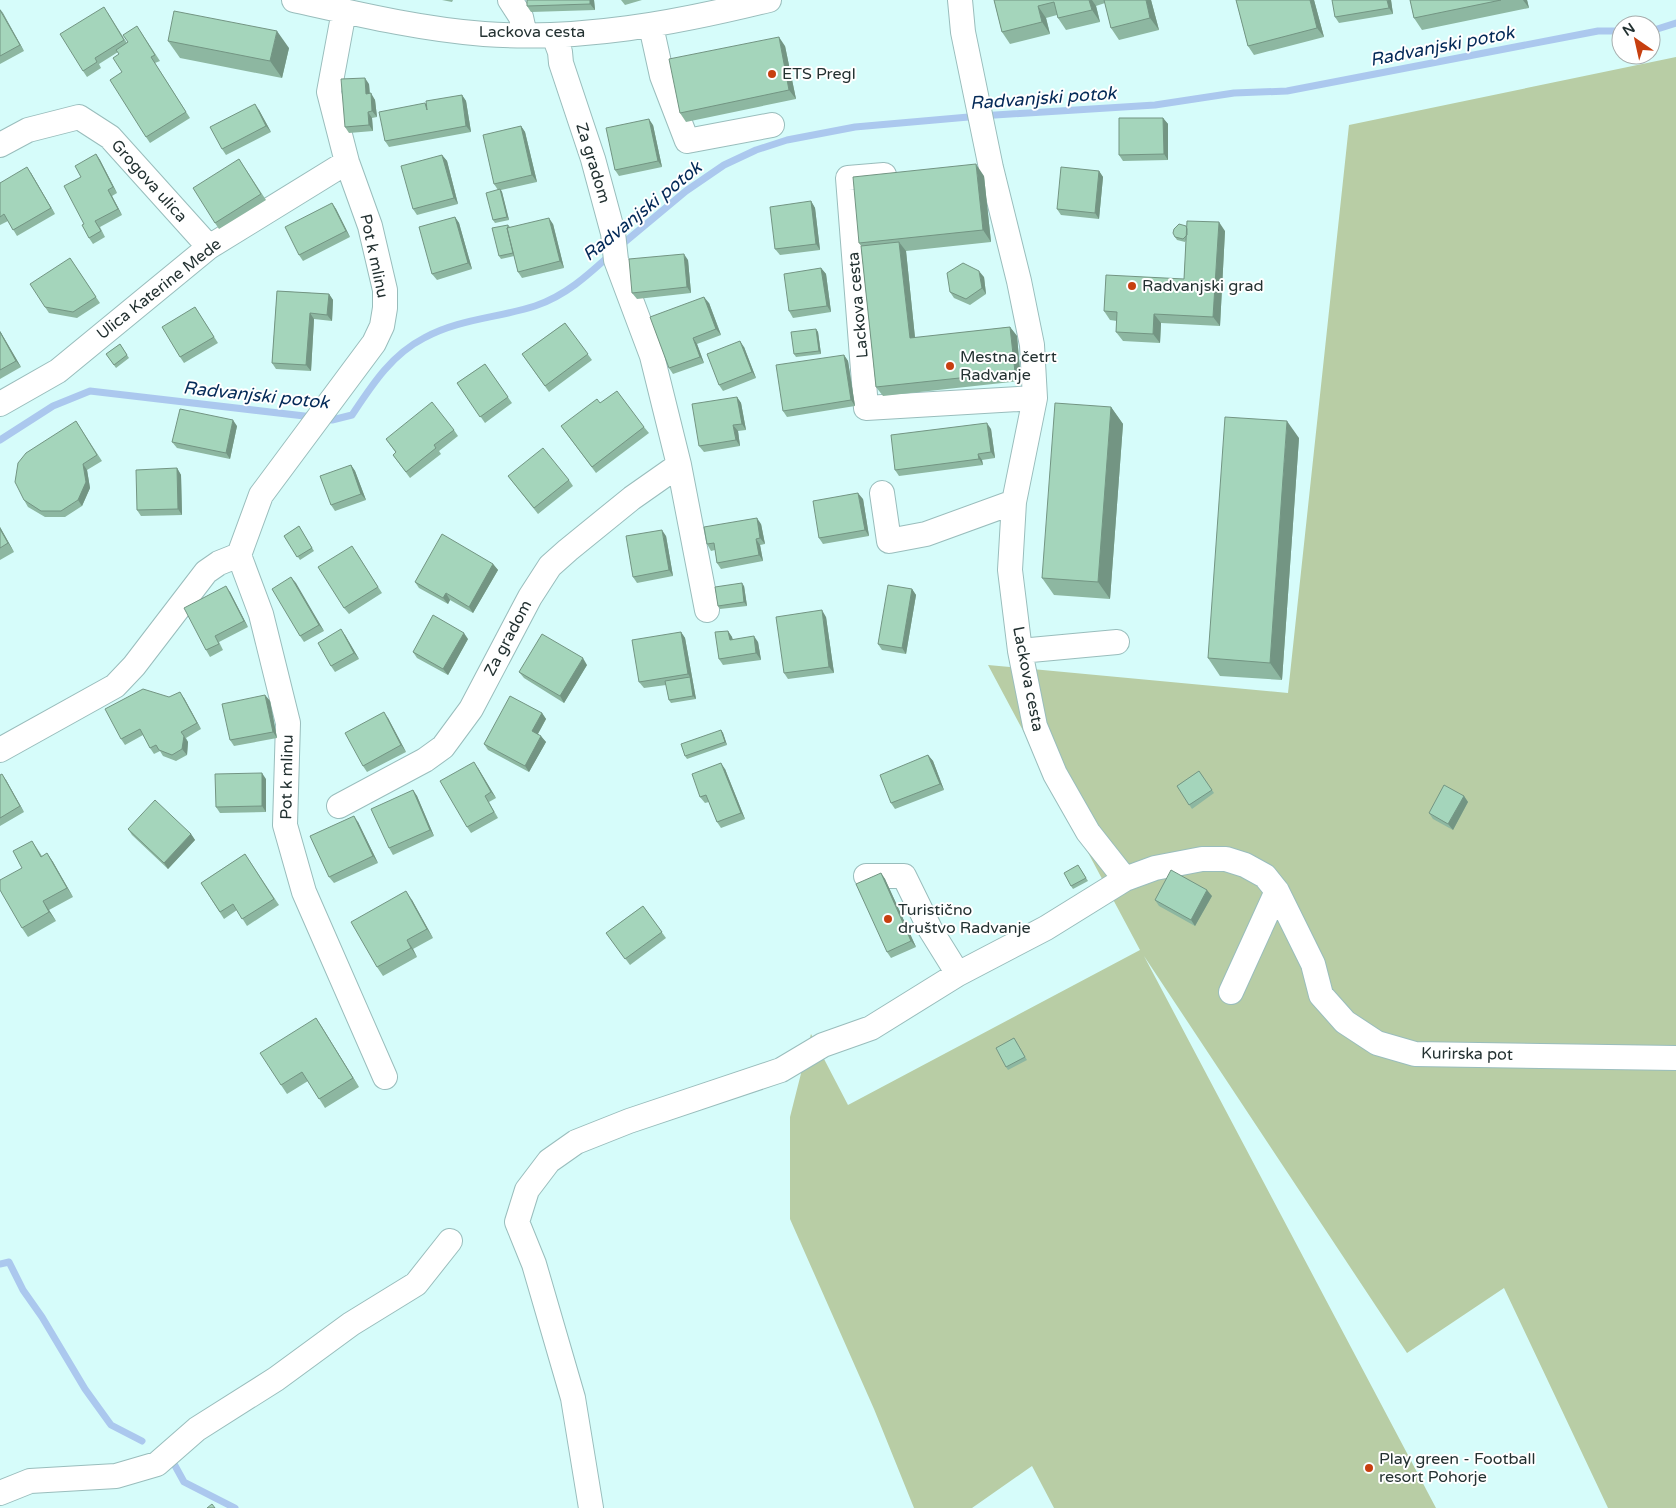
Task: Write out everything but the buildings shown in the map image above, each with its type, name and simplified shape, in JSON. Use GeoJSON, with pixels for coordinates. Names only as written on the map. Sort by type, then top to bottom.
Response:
{"type":"FeatureCollection","features":[{"type":"Feature","properties":{"kind":"street","name":"Lackova cesta"},"geometry":{"type":"LineString","coordinates":[[294,0],[418,26],[484,34],[554,36],[651,26],[769,0]]}},
{"type":"Feature","properties":{"kind":"street"},"geometry":{"type":"LineString","coordinates":[[510,0],[521,16],[525,35]]}},
{"type":"Feature","properties":{"kind":"street","name":"Lackova cesta"},"geometry":{"type":"LineString","coordinates":[[960,0],[963,32],[983,130],[981,168],[1019,281],[1032,345],[1035,398],[1014,502],[1010,570],[1020,651],[1035,726],[1055,774],[1088,832],[1126,879]]}},
{"type":"Feature","properties":{"kind":"street","name":"Pot k mlinu"},"geometry":{"type":"LineString","coordinates":[[344,11],[329,92],[347,162],[370,226],[385,290],[382,326],[374,344],[261,494],[239,555],[262,614],[288,723],[285,825],[304,892],[385,1077]]}},
{"type":"Feature","properties":{"kind":"street"},"geometry":{"type":"LineString","coordinates":[[651,26],[662,76],[687,141],[772,125]]}},
{"type":"Feature","properties":{"kind":"street","name":"Za gradom"},"geometry":{"type":"LineString","coordinates":[[554,36],[593,159],[613,233],[616,260],[628,297],[652,356],[679,465],[707,610]]}},
{"type":"Feature","properties":{"kind":"street","name":"Grogova ulica"},"geometry":{"type":"LineString","coordinates":[[0,145],[28,130],[79,117],[110,137],[209,247]]}},
{"type":"Feature","properties":{"kind":"street","name":"Ulica Katerine Mede"},"geometry":{"type":"LineString","coordinates":[[0,404],[58,371],[209,247],[347,162]]}},
{"type":"Feature","properties":{"kind":"street","name":"Lackova cesta"},"geometry":{"type":"LineString","coordinates":[[905,174],[848,178],[866,408],[1035,398]]}},
{"type":"Feature","properties":{"kind":"street","name":"Za gradom"},"geometry":{"type":"LineString","coordinates":[[339,806],[425,760],[443,747],[471,709],[530,597],[550,566],[632,498],[679,465]]}},
{"type":"Feature","properties":{"kind":"street"},"geometry":{"type":"LineString","coordinates":[[882,493],[889,541],[926,534],[1014,502]]}},
{"type":"Feature","properties":{"kind":"street"},"geometry":{"type":"LineString","coordinates":[[0,750],[115,686],[134,666],[206,572],[219,563],[239,555]]}},
{"type":"Feature","properties":{"kind":"street"},"geometry":{"type":"LineString","coordinates":[[1020,651],[1117,642]]}},
{"type":"Feature","properties":{"kind":"street","name":"Kurirska pot"},"geometry":{"type":"LineString","coordinates":[[591,1508],[573,1398],[534,1264],[517,1222],[527,1190],[549,1161],[576,1142],[629,1120],[781,1070],[823,1045],[871,1028],[958,974],[1046,928],[1126,879],[1154,868],[1202,858],[1226,858],[1245,865],[1265,876],[1277,890],[1313,964],[1321,995],[1345,1022],[1378,1043],[1415,1054],[1676,1058]]}},
{"type":"Feature","properties":{"kind":"street"},"geometry":{"type":"LineString","coordinates":[[866,876],[904,876],[930,929],[958,974]]}},
{"type":"Feature","properties":{"kind":"street"},"geometry":{"type":"LineString","coordinates":[[1231,992],[1277,890]]}},
{"type":"Feature","properties":{"kind":"street"},"geometry":{"type":"LineString","coordinates":[[0,1493],[30,1481],[116,1476],[157,1464],[197,1429],[276,1379],[351,1324],[416,1284],[450,1241]]}},
{"type":"Feature","properties":{"kind":"green space"},"geometry":{"type":"Polygon","coordinates":[[[1676,57],[1676,1508],[1608,1508],[1504,1288],[1407,1353],[1144,956],[1436,1508],[1054,1508],[1032,1466],[972,1508],[914,1508],[874,1409],[790,1219],[790,1117],[811,1034],[848,1105],[1140,950],[988,665],[1288,693],[1349,125],[1638,65],[1661,65],[1661,60],[1676,57]]]}},
{"type":"Feature","properties":{"kind":"waterway","name":"Radvanjski potok"},"geometry":{"type":"LineString","coordinates":[[1661,28],[1676,23]]}},
{"type":"Feature","properties":{"kind":"waterway","name":"Radvanjski potok"},"geometry":{"type":"LineString","coordinates":[[620,246],[686,191],[724,165],[756,150],[787,140],[855,127],[980,116],[1155,105],[1234,93],[1287,91],[1598,31],[1611,31]]}},
{"type":"Feature","properties":{"kind":"waterway","name":"Radvanjski potok"},"geometry":{"type":"LineString","coordinates":[[323,419],[332,420],[352,415],[375,382],[392,362],[412,345],[424,338],[450,327],[546,302],[575,285],[610,255]]}},
{"type":"Feature","properties":{"kind":"waterway","name":"Radvanjski potok"},"geometry":{"type":"LineString","coordinates":[[0,440],[53,406],[90,391],[313,417]]}},
{"type":"Feature","properties":{"kind":"waterway"},"geometry":{"type":"LineString","coordinates":[[0,1264],[9,1262],[23,1290],[42,1317],[85,1389],[111,1425],[142,1441]]}},
{"type":"Feature","properties":{"kind":"waterway"},"geometry":{"type":"LineString","coordinates":[[173,1462],[184,1482],[235,1508]]}},
{"type":"Feature","properties":{"kind":"place","name":"ETS Pregl"},"geometry":{"type":"Point","coordinates":[772,74]}},
{"type":"Feature","properties":{"kind":"place","name":"Radvanjski grad"},"geometry":{"type":"Point","coordinates":[1132,286]}},
{"type":"Feature","properties":{"kind":"place","name":"Mestna četrt Radvanje"},"geometry":{"type":"Point","coordinates":[950,366]}},
{"type":"Feature","properties":{"kind":"place","name":"Turistično društvo Radvanje"},"geometry":{"type":"Point","coordinates":[888,919]}},
{"type":"Feature","properties":{"kind":"place","name":"Play green - Football resort Pohorje"},"geometry":{"type":"Point","coordinates":[1369,1468]}}]}
